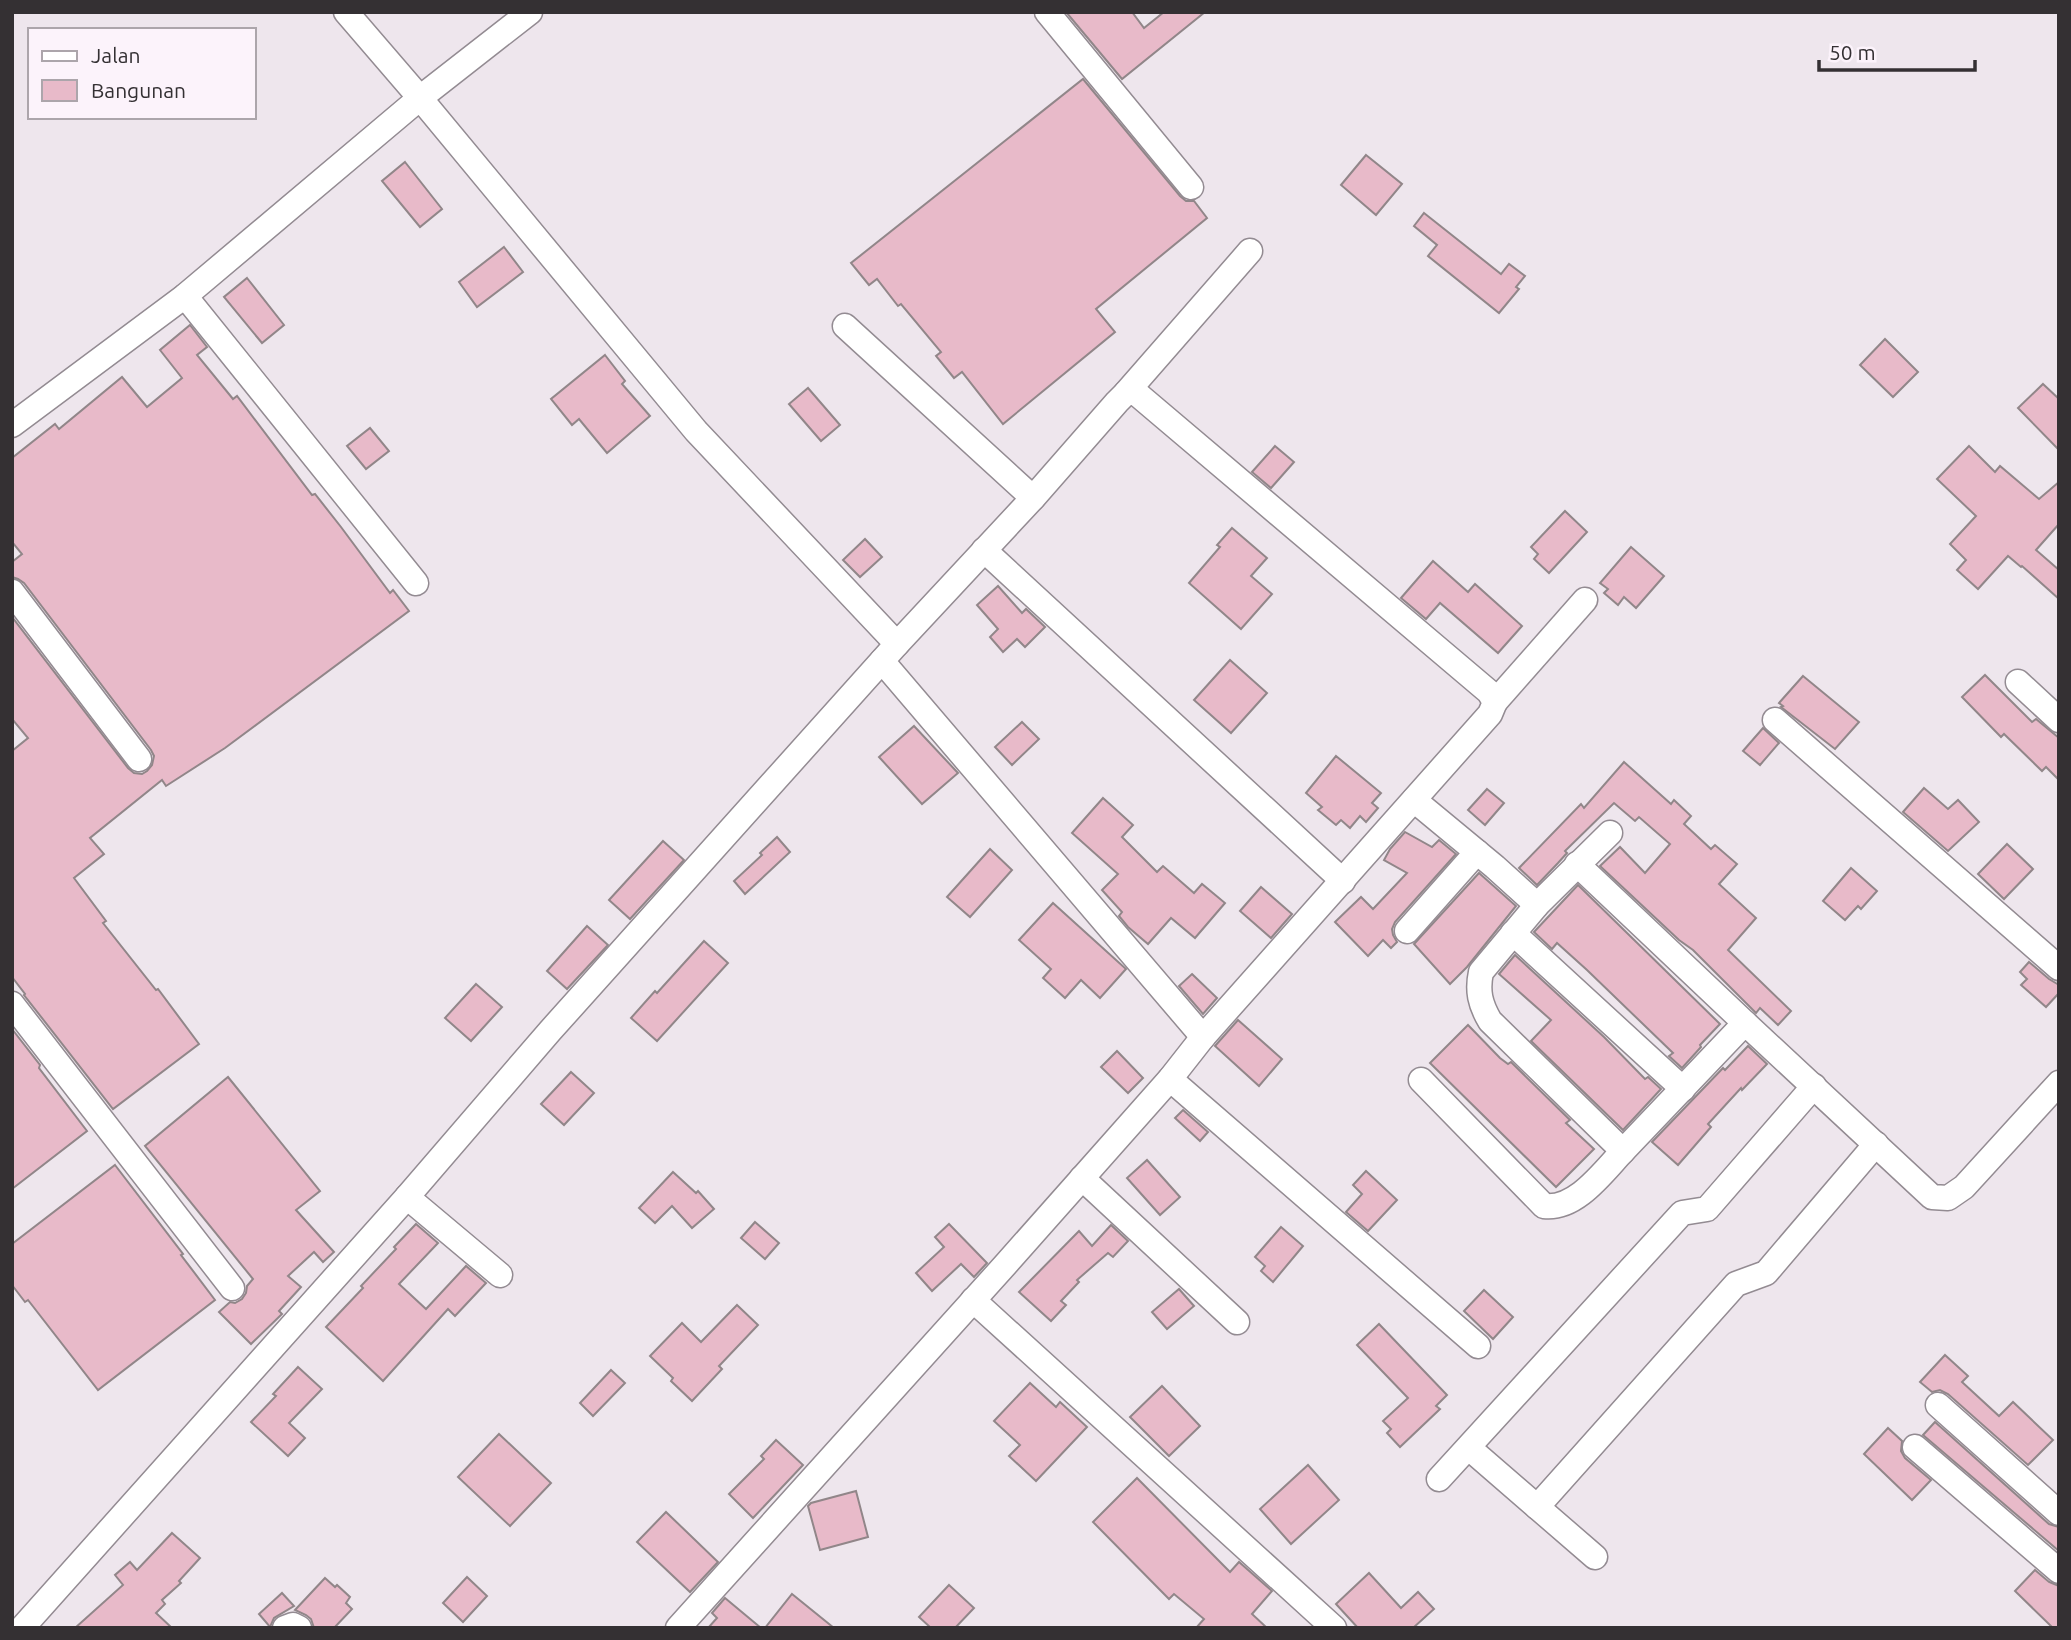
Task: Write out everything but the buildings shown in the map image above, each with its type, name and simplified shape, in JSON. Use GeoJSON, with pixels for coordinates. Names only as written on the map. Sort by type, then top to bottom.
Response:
{"type":"FeatureCollection","features":[{"type":"Feature","properties":{"kind":"street"},"geometry":{"type":"LineString","coordinates":[[346,12],[696,431],[889,653],[1203,1037]]}},
{"type":"Feature","properties":{"kind":"street"},"geometry":{"type":"LineString","coordinates":[[12,425],[185,296],[420,99],[530,12]]}},
{"type":"Feature","properties":{"kind":"street"},"geometry":{"type":"LineString","coordinates":[[1047,12],[1191,187]]}},
{"type":"Feature","properties":{"kind":"street"},"geometry":{"type":"LineString","coordinates":[[22,1628],[407,1197],[550,1031],[889,653],[1033,498],[1250,250]]}},
{"type":"Feature","properties":{"kind":"street"},"geometry":{"type":"LineString","coordinates":[[185,296],[416,583]]}},
{"type":"Feature","properties":{"kind":"street"},"geometry":{"type":"LineString","coordinates":[[845,326],[1033,498]]}},
{"type":"Feature","properties":{"kind":"street"},"geometry":{"type":"LineString","coordinates":[[1126,393],[1136,393],[1489,692],[1495,702]]}},
{"type":"Feature","properties":{"kind":"street"},"geometry":{"type":"LineString","coordinates":[[985,550],[1343,881]]}},
{"type":"Feature","properties":{"kind":"street"},"geometry":{"type":"LineString","coordinates":[[12,592],[139,759]]}},
{"type":"Feature","properties":{"kind":"street"},"geometry":{"type":"LineString","coordinates":[[678,1628],[1170,1079],[1203,1037],[1490,714],[1495,702],[1585,600]]}},
{"type":"Feature","properties":{"kind":"street"},"geometry":{"type":"LineString","coordinates":[[2018,682],[2059,720]]}},
{"type":"Feature","properties":{"kind":"street"},"geometry":{"type":"LineString","coordinates":[[1775,720],[2059,968]]}},
{"type":"Feature","properties":{"kind":"street"},"geometry":{"type":"LineString","coordinates":[[1414,800],[1537,905]]}},
{"type":"Feature","properties":{"kind":"street"},"geometry":{"type":"LineString","coordinates":[[1609,833],[1537,905],[1480,972],[1478,985],[1482,1007],[1490,1021],[1623,1151]]}},
{"type":"Feature","properties":{"kind":"street"},"geometry":{"type":"LineString","coordinates":[[1407,931],[1477,852]]}},
{"type":"Feature","properties":{"kind":"street"},"geometry":{"type":"LineString","coordinates":[[1577,864],[1932,1197],[1948,1198],[1964,1187],[2059,1083]]}},
{"type":"Feature","properties":{"kind":"street"},"geometry":{"type":"LineString","coordinates":[[1513,933],[1682,1088]]}},
{"type":"Feature","properties":{"kind":"street"},"geometry":{"type":"LineString","coordinates":[[12,1004],[232,1288]]}},
{"type":"Feature","properties":{"kind":"street"},"geometry":{"type":"LineString","coordinates":[[1421,1080],[1544,1206],[1554,1207],[1575,1198],[1745,1023]]}},
{"type":"Feature","properties":{"kind":"street"},"geometry":{"type":"LineString","coordinates":[[1170,1079],[1478,1346]]}},
{"type":"Feature","properties":{"kind":"street"},"geometry":{"type":"LineString","coordinates":[[1439,1479],[1682,1213],[1707,1209],[1814,1086]]}},
{"type":"Feature","properties":{"kind":"street"},"geometry":{"type":"LineString","coordinates":[[1537,1507],[1736,1284],[1766,1273],[1877,1144]]}},
{"type":"Feature","properties":{"kind":"street"},"geometry":{"type":"LineString","coordinates":[[1082,1178],[1237,1322]]}},
{"type":"Feature","properties":{"kind":"street"},"geometry":{"type":"LineString","coordinates":[[407,1197],[500,1275]]}},
{"type":"Feature","properties":{"kind":"street"},"geometry":{"type":"LineString","coordinates":[[973,1300],[1334,1628]]}},
{"type":"Feature","properties":{"kind":"street"},"geometry":{"type":"LineString","coordinates":[[1938,1405],[2059,1513]]}},
{"type":"Feature","properties":{"kind":"street"},"geometry":{"type":"LineString","coordinates":[[1915,1447],[2059,1571]]}},
{"type":"Feature","properties":{"kind":"street"},"geometry":{"type":"LineString","coordinates":[[1469,1448],[1595,1557]]}},
{"type":"Feature","properties":{"kind":"street"},"geometry":{"type":"LineString","coordinates":[[285,1628],[293,1625],[299,1628]]}}]}
